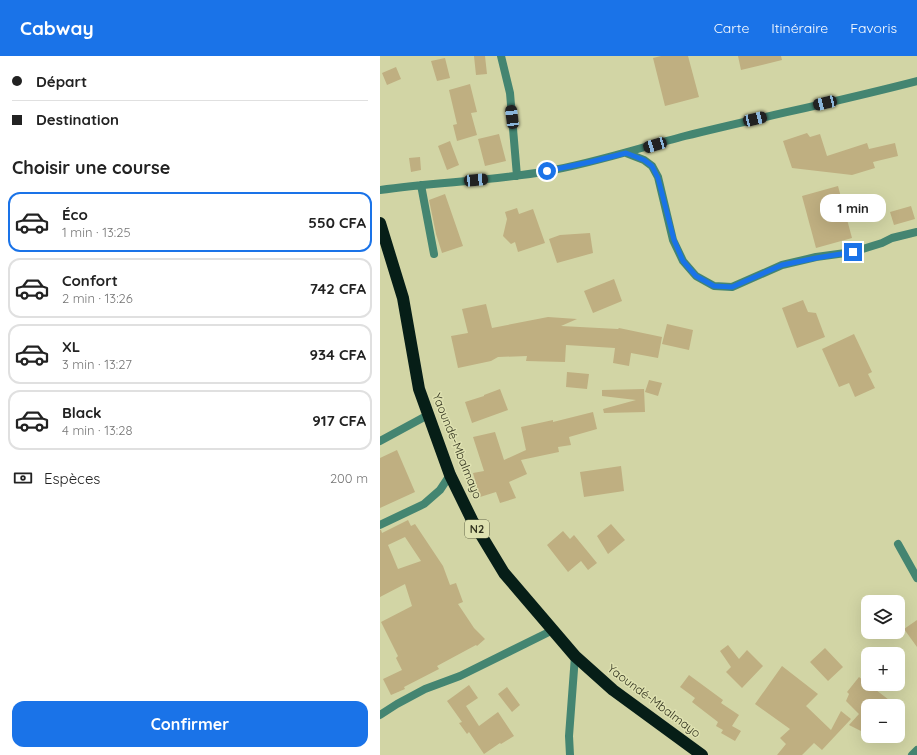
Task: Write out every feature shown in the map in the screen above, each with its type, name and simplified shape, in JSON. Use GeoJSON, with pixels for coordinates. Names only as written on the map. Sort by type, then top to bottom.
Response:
{"type":"FeatureCollection","features":[{"type":"Feature","properties":{"kind":"highway","name":"Yaoundé-Mbalmayo"},"geometry":{"type":"LineString","coordinates":[[380,223],[403,298],[419,389],[428,415],[450,475],[472,520],[504,573],[575,656],[613,690],[702,755]]}},
{"type":"Feature","properties":{"kind":"street"},"geometry":{"type":"LineString","coordinates":[[503,56],[510,93],[518,176]]}},
{"type":"Feature","properties":{"kind":"street"},"geometry":{"type":"LineString","coordinates":[[380,190],[518,176],[590,162],[684,137],[917,81]]}},
{"type":"Feature","properties":{"kind":"street"},"geometry":{"type":"LineString","coordinates":[[626,153],[644,160],[652,166],[658,178],[674,240],[683,261],[696,276],[714,286],[732,287],[782,265],[853,252],[882,243],[892,238],[917,232]]}},
{"type":"Feature","properties":{"kind":"street"},"geometry":{"type":"LineString","coordinates":[[420,185],[434,254]]}},
{"type":"Feature","properties":{"kind":"street"},"geometry":{"type":"LineString","coordinates":[[380,441],[428,415]]}},
{"type":"Feature","properties":{"kind":"street"},"geometry":{"type":"LineString","coordinates":[[380,525],[424,504],[440,490],[450,475]]}},
{"type":"Feature","properties":{"kind":"street"},"geometry":{"type":"LineString","coordinates":[[898,544],[917,578]]}},
{"type":"Feature","properties":{"kind":"street"},"geometry":{"type":"LineString","coordinates":[[380,715],[425,689],[460,676],[553,630]]}},
{"type":"Feature","properties":{"kind":"street"},"geometry":{"type":"LineString","coordinates":[[570,755],[568,736],[575,656]]}},
{"type":"Feature","properties":{"kind":"street"},"geometry":{"type":"LineString","coordinates":[[912,755],[917,750]]}},
{"type":"Feature","properties":{"kind":"building"},"geometry":{"type":"Polygon","coordinates":[[[474,56],[485,56],[487,74],[476,75],[474,56]]]}},
{"type":"Feature","properties":{"kind":"building"},"geometry":{"type":"Polygon","coordinates":[[[661,56],[688,56],[699,97],[665,106],[653,58],[661,56]]]}},
{"type":"Feature","properties":{"kind":"building"},"geometry":{"type":"Polygon","coordinates":[[[738,56],[781,56],[782,60],[741,70],[738,56]]]}},
{"type":"Feature","properties":{"kind":"building"},"geometry":{"type":"Polygon","coordinates":[[[445,58],[450,78],[437,81],[431,61],[445,58]]]}},
{"type":"Feature","properties":{"kind":"building"},"geometry":{"type":"Polygon","coordinates":[[[396,67],[401,79],[387,85],[382,73],[396,67]]]}},
{"type":"Feature","properties":{"kind":"building"},"geometry":{"type":"Polygon","coordinates":[[[470,84],[477,112],[471,113],[477,135],[457,141],[453,125],[457,124],[449,90],[470,84]]]}},
{"type":"Feature","properties":{"kind":"building"},"geometry":{"type":"Polygon","coordinates":[[[807,133],[810,137],[820,134],[827,156],[867,143],[869,149],[895,143],[898,156],[873,162],[875,168],[852,175],[792,168],[783,141],[807,133]]]}},
{"type":"Feature","properties":{"kind":"building"},"geometry":{"type":"Polygon","coordinates":[[[499,134],[506,161],[485,166],[478,139],[499,134]]]}},
{"type":"Feature","properties":{"kind":"building"},"geometry":{"type":"Polygon","coordinates":[[[450,141],[459,165],[447,170],[438,146],[450,141]]]}},
{"type":"Feature","properties":{"kind":"building"},"geometry":{"type":"Polygon","coordinates":[[[420,157],[421,170],[411,172],[409,158],[420,157]]]}},
{"type":"Feature","properties":{"kind":"building"},"geometry":{"type":"Polygon","coordinates":[[[838,186],[852,238],[816,248],[802,196],[838,186]]]}},
{"type":"Feature","properties":{"kind":"building"},"geometry":{"type":"Polygon","coordinates":[[[445,194],[463,246],[442,253],[436,234],[429,200],[445,194]]]}},
{"type":"Feature","properties":{"kind":"building"},"geometry":{"type":"Polygon","coordinates":[[[911,206],[915,219],[894,225],[890,212],[911,206]]]}},
{"type":"Feature","properties":{"kind":"building"},"geometry":{"type":"Polygon","coordinates":[[[517,208],[519,214],[533,209],[545,243],[518,252],[515,242],[511,244],[503,236],[507,219],[505,212],[517,208]]]}},
{"type":"Feature","properties":{"kind":"building"},"geometry":{"type":"Polygon","coordinates":[[[590,233],[593,253],[557,263],[549,239],[560,235],[590,233]]]}},
{"type":"Feature","properties":{"kind":"building"},"geometry":{"type":"Polygon","coordinates":[[[614,279],[622,301],[593,313],[584,291],[614,279]]]}},
{"type":"Feature","properties":{"kind":"building"},"geometry":{"type":"Polygon","coordinates":[[[803,300],[808,312],[816,313],[825,337],[797,348],[782,308],[803,300]]]}},
{"type":"Feature","properties":{"kind":"building"},"geometry":{"type":"Polygon","coordinates":[[[486,304],[492,328],[548,317],[577,319],[561,326],[619,328],[662,337],[658,358],[631,353],[629,366],[613,363],[615,348],[566,345],[565,362],[526,361],[527,356],[498,357],[491,361],[458,368],[451,336],[468,333],[462,309],[486,304]]]}},
{"type":"Feature","properties":{"kind":"building"},"geometry":{"type":"Polygon","coordinates":[[[667,324],[693,330],[689,350],[662,344],[667,324]]]}},
{"type":"Feature","properties":{"kind":"building"},"geometry":{"type":"Polygon","coordinates":[[[854,334],[872,372],[868,374],[875,388],[855,397],[849,383],[839,387],[822,349],[854,334]]]}},
{"type":"Feature","properties":{"kind":"building"},"geometry":{"type":"Polygon","coordinates":[[[567,372],[589,374],[587,389],[566,387],[567,372]]]}},
{"type":"Feature","properties":{"kind":"building"},"geometry":{"type":"Polygon","coordinates":[[[649,380],[662,383],[658,396],[645,392],[649,380]]]}},
{"type":"Feature","properties":{"kind":"building"},"geometry":{"type":"Polygon","coordinates":[[[500,389],[508,410],[472,423],[465,402],[500,389]]]}},
{"type":"Feature","properties":{"kind":"building"},"geometry":{"type":"Polygon","coordinates":[[[644,389],[645,412],[604,413],[603,409],[636,400],[602,396],[602,390],[644,389]]]}},
{"type":"Feature","properties":{"kind":"building"},"geometry":{"type":"Polygon","coordinates":[[[593,412],[597,429],[569,437],[571,445],[558,447],[559,452],[521,460],[527,474],[509,482],[516,498],[500,503],[496,492],[480,497],[473,473],[484,471],[473,437],[495,432],[504,460],[526,450],[521,427],[553,420],[553,422],[593,412]]]}},
{"type":"Feature","properties":{"kind":"building"},"geometry":{"type":"Polygon","coordinates":[[[397,450],[415,492],[380,508],[380,458],[397,450]]]}},
{"type":"Feature","properties":{"kind":"building"},"geometry":{"type":"Polygon","coordinates":[[[621,466],[624,491],[584,497],[580,472],[621,466]]]}},
{"type":"Feature","properties":{"kind":"building"},"geometry":{"type":"Polygon","coordinates":[[[408,520],[411,526],[415,524],[443,566],[450,585],[456,583],[463,602],[458,604],[474,628],[485,639],[477,646],[476,645],[437,666],[439,669],[404,687],[405,689],[391,695],[383,679],[402,670],[396,658],[398,656],[381,622],[412,606],[405,584],[380,597],[380,530],[382,533],[408,520]],[[405,537],[388,545],[398,569],[421,561],[405,537]]]}},
{"type":"Feature","properties":{"kind":"building"},"geometry":{"type":"Polygon","coordinates":[[[611,524],[625,540],[608,554],[597,536],[611,524]]]}},
{"type":"Feature","properties":{"kind":"building"},"geometry":{"type":"Polygon","coordinates":[[[563,531],[570,539],[574,535],[597,563],[588,570],[581,561],[568,572],[547,545],[563,531]]]}},
{"type":"Feature","properties":{"kind":"building"},"geometry":{"type":"Polygon","coordinates":[[[917,620],[917,647],[905,630],[905,628],[917,620]]]}},
{"type":"Feature","properties":{"kind":"building"},"geometry":{"type":"Polygon","coordinates":[[[728,645],[739,659],[747,650],[763,666],[742,688],[726,672],[731,667],[720,651],[728,645]]]}},
{"type":"Feature","properties":{"kind":"building"},"geometry":{"type":"Polygon","coordinates":[[[825,648],[843,667],[828,681],[810,662],[825,648]]]}},
{"type":"Feature","properties":{"kind":"building"},"geometry":{"type":"Polygon","coordinates":[[[782,666],[818,694],[806,706],[831,730],[841,711],[851,719],[822,750],[814,743],[802,755],[777,755],[786,744],[780,738],[790,729],[755,704],[782,666]]]}},
{"type":"Feature","properties":{"kind":"building"},"geometry":{"type":"Polygon","coordinates":[[[689,675],[723,700],[721,703],[739,715],[732,726],[741,731],[735,741],[721,733],[723,730],[716,726],[718,722],[692,702],[695,698],[680,687],[689,675]]]}},
{"type":"Feature","properties":{"kind":"building"},"geometry":{"type":"Polygon","coordinates":[[[859,677],[861,679],[861,691],[877,691],[888,699],[861,699],[861,731],[849,725],[859,714],[846,701],[849,694],[847,692],[859,677]]]}},
{"type":"Feature","properties":{"kind":"building"},"geometry":{"type":"Polygon","coordinates":[[[469,685],[478,698],[466,706],[479,726],[498,712],[514,736],[501,744],[500,743],[484,754],[469,732],[467,734],[459,723],[462,722],[447,701],[469,685]]]}},
{"type":"Feature","properties":{"kind":"building"},"geometry":{"type":"Polygon","coordinates":[[[507,687],[520,705],[512,712],[498,694],[507,687]]]}},
{"type":"Feature","properties":{"kind":"route"},"geometry":{"type":"LineString","coordinates":[[547,171],[626,153],[644,160],[652,166],[658,178],[674,240],[683,261],[696,276],[714,286],[732,287],[782,265],[853,252]]}}]}
